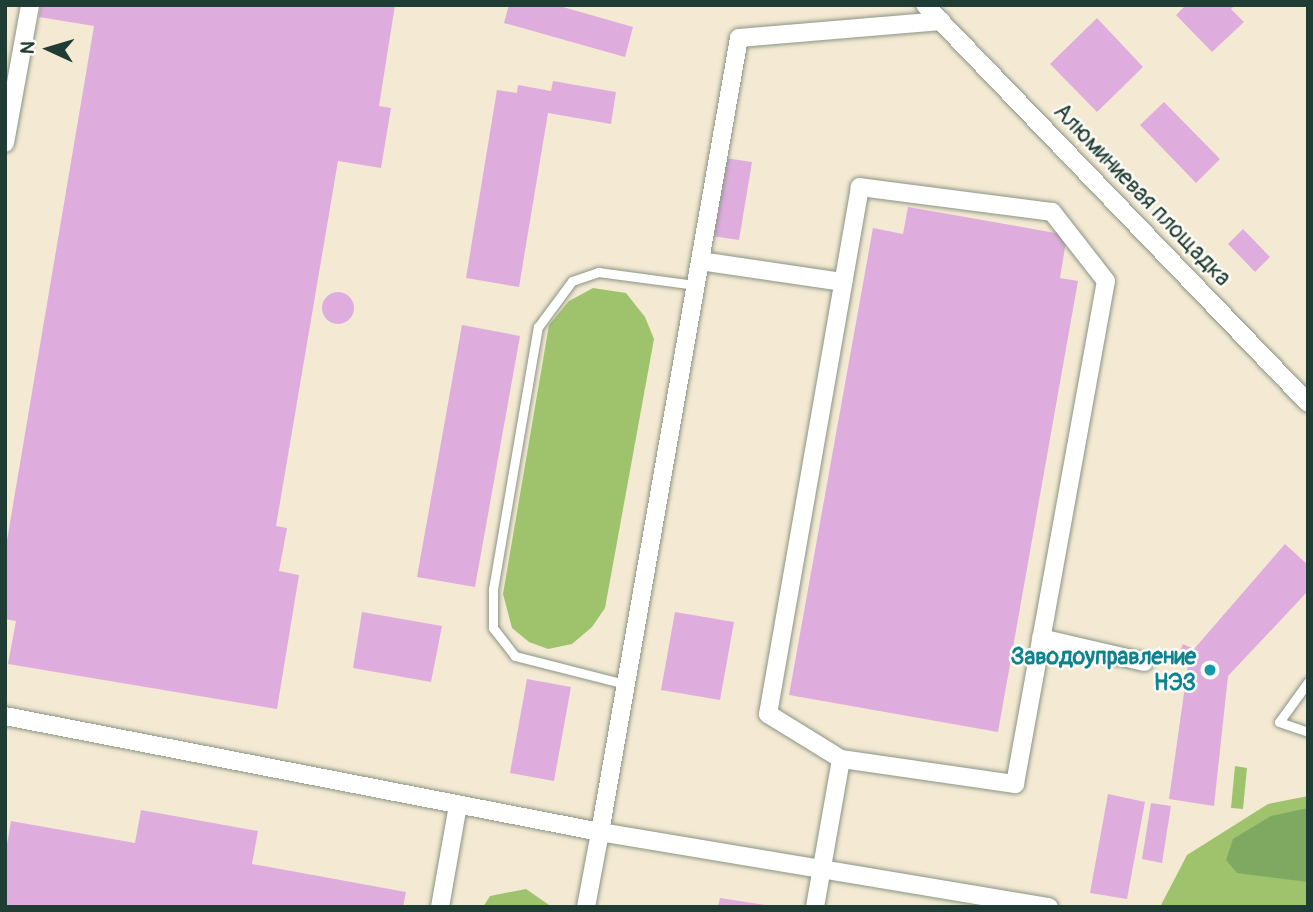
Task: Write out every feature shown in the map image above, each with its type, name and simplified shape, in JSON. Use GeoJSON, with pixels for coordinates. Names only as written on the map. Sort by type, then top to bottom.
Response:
{"type":"FeatureCollection","features":[{"type":"Feature","properties":{"kind":"street"},"geometry":{"type":"LineString","coordinates":[[5,143],[30,5]]}},
{"type":"Feature","properties":{"kind":"street","name":"Алюминиевая площадка"},"geometry":{"type":"LineString","coordinates":[[925,5],[1308,403]]}},
{"type":"Feature","properties":{"kind":"street"},"geometry":{"type":"LineString","coordinates":[[586,907],[739,38],[941,22]]}},
{"type":"Feature","properties":{"kind":"street"},"geometry":{"type":"LineString","coordinates":[[860,187],[1052,212],[1106,281],[1041,638],[1015,784],[841,759],[768,714],[860,187]]}},
{"type":"Feature","properties":{"kind":"street"},"geometry":{"type":"LineString","coordinates":[[700,261],[843,282]]}},
{"type":"Feature","properties":{"kind":"street"},"geometry":{"type":"LineString","coordinates":[[1041,638],[1144,662]]}},
{"type":"Feature","properties":{"kind":"street"},"geometry":{"type":"LineString","coordinates":[[5,716],[600,832],[1049,907]]}},
{"type":"Feature","properties":{"kind":"street"},"geometry":{"type":"LineString","coordinates":[[815,907],[841,759]]}},
{"type":"Feature","properties":{"kind":"street"},"geometry":{"type":"LineString","coordinates":[[440,907],[458,805]]}},
{"type":"Feature","properties":{"kind":"lane"},"geometry":{"type":"LineString","coordinates":[[625,684],[515,656],[493,628],[493,589],[538,327],[572,281],[598,272],[696,285]]}},
{"type":"Feature","properties":{"kind":"lane"},"geometry":{"type":"LineString","coordinates":[[1308,682],[1279,722],[1308,732]]}},
{"type":"Feature","properties":{"kind":"green space"},"geometry":{"type":"Polygon","coordinates":[[[593,288],[626,293],[645,317],[654,339],[605,608],[592,627],[572,644],[548,649],[529,642],[512,628],[503,594],[549,325],[569,301],[593,288]]]}},
{"type":"Feature","properties":{"kind":"green space"},"geometry":{"type":"Polygon","coordinates":[[[1235,766],[1247,768],[1243,809],[1231,808],[1235,766]]]}},
{"type":"Feature","properties":{"kind":"green space"},"geometry":{"type":"Polygon","coordinates":[[[1308,796],[1308,907],[1160,907],[1187,855],[1268,804],[1308,796]]]}},
{"type":"Feature","properties":{"kind":"green space"},"geometry":{"type":"Polygon","coordinates":[[[1308,808],[1308,882],[1237,873],[1226,860],[1233,839],[1271,816],[1308,808]]]}},
{"type":"Feature","properties":{"kind":"green space"},"geometry":{"type":"Polygon","coordinates":[[[526,889],[552,907],[483,907],[490,896],[526,889]]]}},
{"type":"Feature","properties":{"kind":"building"},"geometry":{"type":"Polygon","coordinates":[[[41,5],[395,5],[379,106],[391,108],[381,168],[338,161],[276,526],[287,528],[279,571],[299,575],[277,709],[8,664],[16,621],[5,619],[5,552],[94,26],[39,17],[41,5]]]}},
{"type":"Feature","properties":{"kind":"building"},"geometry":{"type":"Polygon","coordinates":[[[509,5],[556,5],[633,27],[625,57],[504,23],[509,5]]]}},
{"type":"Feature","properties":{"kind":"building"},"geometry":{"type":"Polygon","coordinates":[[[1186,5],[1235,5],[1231,9],[1244,22],[1212,52],[1176,15],[1186,5]]]}},
{"type":"Feature","properties":{"kind":"building"},"geometry":{"type":"Polygon","coordinates":[[[1097,18],[1143,67],[1097,112],[1050,64],[1097,18]]]}},
{"type":"Feature","properties":{"kind":"building"},"geometry":{"type":"Polygon","coordinates":[[[553,81],[616,92],[611,124],[548,113],[519,287],[466,278],[497,90],[517,93],[518,85],[551,91],[553,81]]]}},
{"type":"Feature","properties":{"kind":"building"},"geometry":{"type":"Polygon","coordinates":[[[1164,102],[1220,159],[1196,183],[1140,125],[1164,102]]]}},
{"type":"Feature","properties":{"kind":"building"},"geometry":{"type":"Polygon","coordinates":[[[725,158],[752,162],[739,240],[712,236],[725,158]]]}},
{"type":"Feature","properties":{"kind":"building"},"geometry":{"type":"Polygon","coordinates":[[[908,207],[1067,235],[1060,278],[1078,281],[998,732],[789,695],[873,228],[903,234],[908,207]]]}},
{"type":"Feature","properties":{"kind":"building"},"geometry":{"type":"Polygon","coordinates":[[[1243,229],[1270,257],[1255,272],[1228,244],[1243,229]]]}},
{"type":"Feature","properties":{"kind":"building"},"geometry":{"type":"Polygon","coordinates":[[[338,292],[349,297],[354,308],[349,319],[338,324],[327,319],[322,308],[327,297],[338,292]]]}},
{"type":"Feature","properties":{"kind":"building"},"geometry":{"type":"Polygon","coordinates":[[[462,325],[520,336],[475,587],[417,577],[462,325]]]}},
{"type":"Feature","properties":{"kind":"building","name":"Заводоуправление НЭЗ"},"geometry":{"type":"Polygon","coordinates":[[[1285,544],[1308,565],[1308,591],[1228,676],[1214,806],[1169,799],[1188,665],[1176,661],[1183,644],[1194,649],[1285,544]]]}},
{"type":"Feature","properties":{"kind":"building"},"geometry":{"type":"Polygon","coordinates":[[[362,612],[442,626],[431,682],[353,668],[362,612]]]}},
{"type":"Feature","properties":{"kind":"building"},"geometry":{"type":"Polygon","coordinates":[[[675,612],[734,622],[720,700],[661,690],[675,612]]]}},
{"type":"Feature","properties":{"kind":"building"},"geometry":{"type":"Polygon","coordinates":[[[527,679],[571,687],[554,781],[510,773],[527,679]]]}},
{"type":"Feature","properties":{"kind":"building"},"geometry":{"type":"Polygon","coordinates":[[[1108,794],[1145,802],[1127,899],[1090,893],[1108,794]]]}},
{"type":"Feature","properties":{"kind":"building"},"geometry":{"type":"Polygon","coordinates":[[[1151,803],[1171,806],[1162,863],[1142,859],[1151,803]]]}},
{"type":"Feature","properties":{"kind":"building"},"geometry":{"type":"Polygon","coordinates":[[[141,810],[258,831],[252,864],[406,892],[403,907],[5,907],[5,855],[11,821],[135,843],[141,810]]]}},
{"type":"Feature","properties":{"kind":"building"},"geometry":{"type":"Polygon","coordinates":[[[720,898],[766,905],[766,907],[718,907],[720,898]]]}},
{"type":"Feature","properties":{"kind":"place","name":"Заводоуправление НЭЗ"},"geometry":{"type":"Point","coordinates":[1210,670]}}]}
